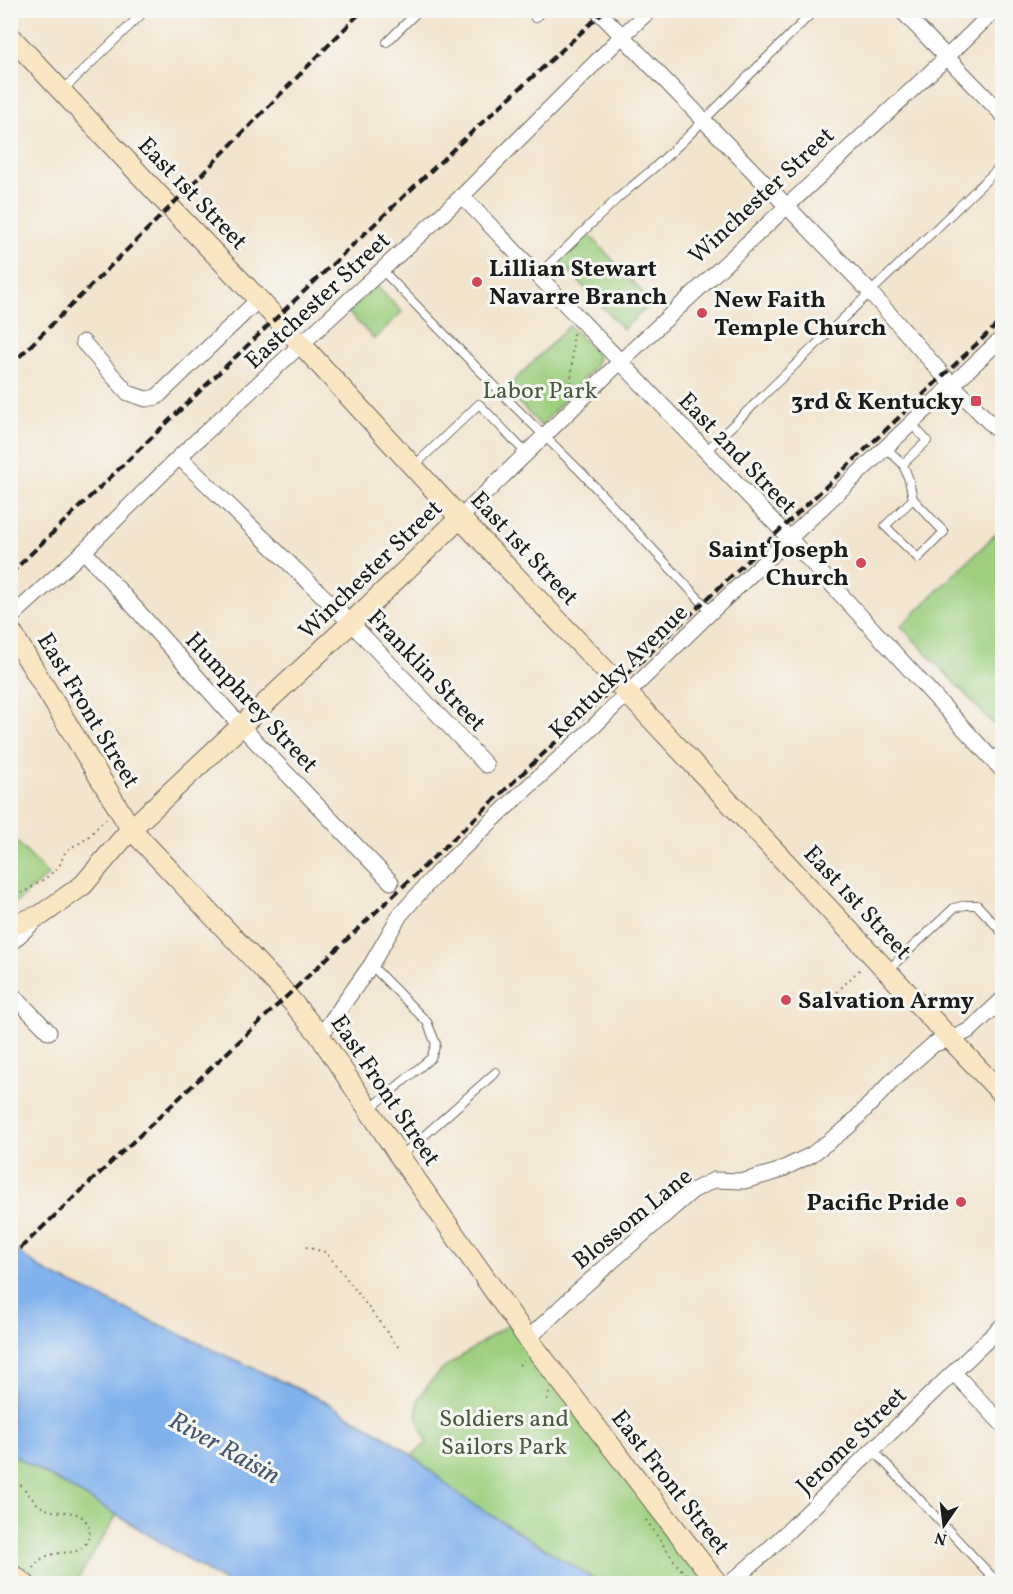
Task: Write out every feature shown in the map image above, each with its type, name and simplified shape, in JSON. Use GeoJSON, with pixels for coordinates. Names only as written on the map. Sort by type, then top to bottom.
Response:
{"type":"FeatureCollection","features":[{"type":"Feature","properties":{"kind":"street"},"geometry":{"type":"LineString","coordinates":[[597,10],[870,292],[1002,435]]}},
{"type":"Feature","properties":{"kind":"street","name":"Eastchester Street"},"geometry":{"type":"LineString","coordinates":[[10,618],[84,551],[179,457],[462,196],[650,10]]}},
{"type":"Feature","properties":{"kind":"street"},"geometry":{"type":"LineString","coordinates":[[901,10],[1002,114]]}},
{"type":"Feature","properties":{"kind":"street","name":"Winchester Street"},"geometry":{"type":"LineString","coordinates":[[10,944],[41,915],[83,885],[131,829],[351,623],[620,362],[995,10]]}},
{"type":"Feature","properties":{"kind":"street","name":"East 1st Street"},"geometry":{"type":"LineString","coordinates":[[10,36],[1002,1094]]}},
{"type":"Feature","properties":{"kind":"street","name":"East 2nd Street"},"geometry":{"type":"LineString","coordinates":[[462,196],[997,753],[1002,770]]}},
{"type":"Feature","properties":{"kind":"street"},"geometry":{"type":"LineString","coordinates":[[83,342],[128,393],[146,399],[157,397],[259,299]]}},
{"type":"Feature","properties":{"kind":"street","name":"Kentucky Avenue"},"geometry":{"type":"LineString","coordinates":[[318,1033],[327,1027],[371,965],[400,915],[436,874],[1002,338]]}},
{"type":"Feature","properties":{"kind":"street","name":"Franklin Street"},"geometry":{"type":"LineString","coordinates":[[179,457],[351,623],[486,765]]}},
{"type":"Feature","properties":{"kind":"street","name":"Humphrey Street"},"geometry":{"type":"LineString","coordinates":[[84,551],[242,726],[391,882]]}},
{"type":"Feature","properties":{"kind":"street","name":"East Front Street"},"geometry":{"type":"LineString","coordinates":[[10,630],[131,829],[278,985],[318,1033],[400,1157],[528,1339],[718,1584]]}},
{"type":"Feature","properties":{"kind":"street","name":"Winchester Street"},"geometry":{"type":"LineString","coordinates":[[10,926],[41,915]]}},
{"type":"Feature","properties":{"kind":"street"},"geometry":{"type":"LineString","coordinates":[[10,992],[49,1032]]}},
{"type":"Feature","properties":{"kind":"street","name":"Blossom Lane"},"geometry":{"type":"LineString","coordinates":[[528,1339],[576,1293],[692,1191],[714,1180],[744,1180],[776,1172],[811,1155],[848,1127],[896,1077],[934,1044],[951,1040],[970,1030],[1002,1000]]}},
{"type":"Feature","properties":{"kind":"street","name":"Jerome Street"},"geometry":{"type":"LineString","coordinates":[[729,1584],[766,1552],[1002,1326]]}},
{"type":"Feature","properties":{"kind":"street"},"geometry":{"type":"LineString","coordinates":[[954,1373],[1002,1424]]}},
{"type":"Feature","properties":{"kind":"lane"},"geometry":{"type":"LineString","coordinates":[[62,91],[146,10]]}},
{"type":"Feature","properties":{"kind":"lane"},"geometry":{"type":"LineString","coordinates":[[387,42],[419,10]]}},
{"type":"Feature","properties":{"kind":"lane"},"geometry":{"type":"LineString","coordinates":[[536,18],[544,10]]}},
{"type":"Feature","properties":{"kind":"lane"},"geometry":{"type":"LineString","coordinates":[[538,276],[618,198],[676,148],[815,10]]}},
{"type":"Feature","properties":{"kind":"lane"},"geometry":{"type":"LineString","coordinates":[[706,451],[1002,165]]}},
{"type":"Feature","properties":{"kind":"lane"},"geometry":{"type":"LineString","coordinates":[[382,270],[581,472],[711,612]]}},
{"type":"Feature","properties":{"kind":"lane"},"geometry":{"type":"LineString","coordinates":[[413,466],[479,404],[526,453]]}},
{"type":"Feature","properties":{"kind":"lane"},"geometry":{"type":"LineString","coordinates":[[903,464],[927,441],[911,423]]}},
{"type":"Feature","properties":{"kind":"lane"},"geometry":{"type":"LineString","coordinates":[[885,448],[903,464],[913,499],[944,532],[918,558],[885,526],[913,499]]}},
{"type":"Feature","properties":{"kind":"lane"},"geometry":{"type":"LineString","coordinates":[[887,971],[954,908],[977,905],[1002,932]]}},
{"type":"Feature","properties":{"kind":"lane"},"geometry":{"type":"LineString","coordinates":[[368,1110],[431,1058],[436,1044],[427,1022],[371,965]]}},
{"type":"Feature","properties":{"kind":"lane"},"geometry":{"type":"LineString","coordinates":[[400,1157],[496,1072]]}},
{"type":"Feature","properties":{"kind":"lane"},"geometry":{"type":"LineString","coordinates":[[873,1450],[999,1584]]}},
{"type":"Feature","properties":{"kind":"path"},"geometry":{"type":"LineString","coordinates":[[571,410],[573,334]]}},
{"type":"Feature","properties":{"kind":"path"},"geometry":{"type":"LineString","coordinates":[[10,898],[18,896],[52,873],[60,866],[62,856],[67,850],[82,842],[118,808]]}},
{"type":"Feature","properties":{"kind":"path"},"geometry":{"type":"LineString","coordinates":[[837,992],[863,966]]}},
{"type":"Feature","properties":{"kind":"path"},"geometry":{"type":"LineString","coordinates":[[306,1247],[325,1252],[336,1263],[399,1348]]}},
{"type":"Feature","properties":{"kind":"path"},"geometry":{"type":"LineString","coordinates":[[10,1479],[21,1484],[38,1505],[50,1510],[77,1514],[86,1521],[90,1530],[87,1542],[78,1552],[45,1557],[20,1580]]}},
{"type":"Feature","properties":{"kind":"green space"},"geometry":{"type":"Polygon","coordinates":[[[586,231],[652,303],[623,329],[557,258],[586,231]]]}},
{"type":"Feature","properties":{"kind":"green space"},"geometry":{"type":"Polygon","coordinates":[[[376,285],[402,312],[374,339],[348,312],[376,285]]]}},
{"type":"Feature","properties":{"kind":"green space","name":"Labor Park"},"geometry":{"type":"Polygon","coordinates":[[[569,326],[598,357],[595,366],[541,426],[506,389],[569,326]]]}},
{"type":"Feature","properties":{"kind":"green space"},"geometry":{"type":"Polygon","coordinates":[[[1002,528],[1002,733],[901,626],[1002,528]]]}},
{"type":"Feature","properties":{"kind":"green space"},"geometry":{"type":"Polygon","coordinates":[[[11,836],[48,875],[10,907],[11,836]]]}},
{"type":"Feature","properties":{"kind":"green space","name":"Soldiers and Sailors Park"},"geometry":{"type":"Polygon","coordinates":[[[515,1320],[718,1583],[600,1583],[459,1495],[412,1455],[427,1443],[417,1418],[418,1399],[430,1382],[444,1368],[515,1320]]]}},
{"type":"Feature","properties":{"kind":"green space"},"geometry":{"type":"Polygon","coordinates":[[[11,1454],[117,1515],[75,1583],[26,1583],[11,1572],[11,1454]]]}},
{"type":"Feature","properties":{"kind":"water","name":"River Raisin"},"geometry":{"type":"Polygon","coordinates":[[[11,1247],[46,1272],[322,1400],[385,1436],[412,1455],[459,1495],[600,1583],[226,1583],[117,1515],[11,1454],[11,1247]]]}},
{"type":"Feature","properties":{"kind":"railway"},"geometry":{"type":"LineString","coordinates":[[10,366],[363,10]]}},
{"type":"Feature","properties":{"kind":"railway"},"geometry":{"type":"LineString","coordinates":[[10,574],[458,145],[605,10]]}},
{"type":"Feature","properties":{"kind":"railway"},"geometry":{"type":"LineString","coordinates":[[10,1258],[1002,320]]}},
{"type":"Feature","properties":{"kind":"place","name":"Lillian Stewart Navarre Branch"},"geometry":{"type":"Point","coordinates":[477,282]}},
{"type":"Feature","properties":{"kind":"place","name":"New Faith Temple Church"},"geometry":{"type":"Point","coordinates":[702,313]}},
{"type":"Feature","properties":{"kind":"place","name":"3rd & Kentucky"},"geometry":{"type":"Point","coordinates":[976,401]}},
{"type":"Feature","properties":{"kind":"place","name":"Saint Joseph Church"},"geometry":{"type":"Point","coordinates":[861,563]}},
{"type":"Feature","properties":{"kind":"place","name":"Salvation Army"},"geometry":{"type":"Point","coordinates":[786,1000]}},
{"type":"Feature","properties":{"kind":"place","name":"Pacific Pride"},"geometry":{"type":"Point","coordinates":[961,1202]}}]}
